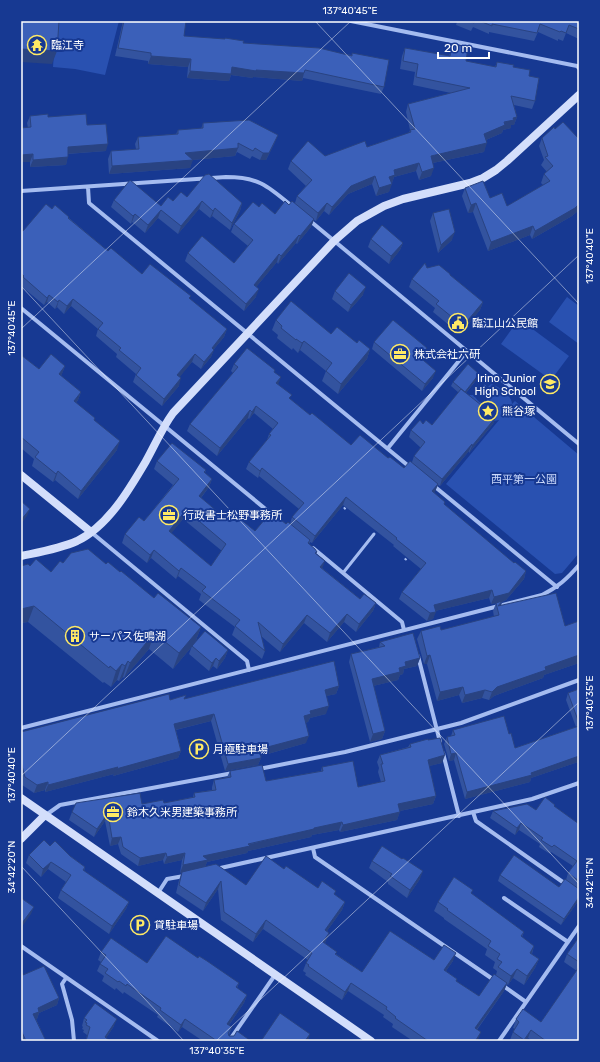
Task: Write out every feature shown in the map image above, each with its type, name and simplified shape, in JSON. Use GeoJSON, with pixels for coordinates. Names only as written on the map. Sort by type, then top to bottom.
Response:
{"type":"FeatureCollection","features":[{"type":"Feature","properties":{"kind":"street"},"geometry":{"type":"LineString","coordinates":[[352,21],[577,66],[579,68]]}},
{"type":"Feature","properties":{"kind":"street"},"geometry":{"type":"LineString","coordinates":[[21,556],[65,546],[78,540],[91,532],[110,514],[146,461],[164,425],[184,401],[334,241],[357,221],[384,206],[403,199],[470,183],[483,178],[507,161],[579,94]]}},
{"type":"Feature","properties":{"kind":"street"},"geometry":{"type":"LineString","coordinates":[[21,192],[242,177],[258,181],[295,208]]}},
{"type":"Feature","properties":{"kind":"street"},"geometry":{"type":"LineString","coordinates":[[88,187],[89,203],[418,473]]}},
{"type":"Feature","properties":{"kind":"street"},"geometry":{"type":"LineString","coordinates":[[306,218],[579,444]]}},
{"type":"Feature","properties":{"kind":"street"},"geometry":{"type":"LineString","coordinates":[[21,308],[275,517]]}},
{"type":"Feature","properties":{"kind":"street"},"geometry":{"type":"LineString","coordinates":[[388,448],[467,351]]}},
{"type":"Feature","properties":{"kind":"street"},"geometry":{"type":"LineString","coordinates":[[21,475],[247,661],[249,670]]}},
{"type":"Feature","properties":{"kind":"street"},"geometry":{"type":"LineString","coordinates":[[430,483],[557,587]]}},
{"type":"Feature","properties":{"kind":"street"},"geometry":{"type":"LineString","coordinates":[[306,542],[402,622],[404,630]]}},
{"type":"Feature","properties":{"kind":"street"},"geometry":{"type":"LineString","coordinates":[[21,728],[404,630],[411,630],[542,594],[557,587],[570,577],[579,565]]}},
{"type":"Feature","properties":{"kind":"street"},"geometry":{"type":"LineString","coordinates":[[416,650],[459,816]]}},
{"type":"Feature","properties":{"kind":"street"},"geometry":{"type":"LineString","coordinates":[[254,769],[345,752],[461,723],[579,680]]}},
{"type":"Feature","properties":{"kind":"street"},"geometry":{"type":"LineString","coordinates":[[21,839],[45,815],[60,805],[239,772]]}},
{"type":"Feature","properties":{"kind":"street"},"geometry":{"type":"LineString","coordinates":[[213,869],[532,799],[579,783]]}},
{"type":"Feature","properties":{"kind":"street"},"geometry":{"type":"LineString","coordinates":[[21,798],[371,1041]]}},
{"type":"Feature","properties":{"kind":"street"},"geometry":{"type":"LineString","coordinates":[[474,812],[476,821],[572,888]]}},
{"type":"Feature","properties":{"kind":"street"},"geometry":{"type":"LineString","coordinates":[[313,848],[315,857],[526,1002]]}},
{"type":"Feature","properties":{"kind":"street"},"geometry":{"type":"LineString","coordinates":[[158,893],[167,879],[190,874]]}},
{"type":"Feature","properties":{"kind":"street"},"geometry":{"type":"LineString","coordinates":[[504,898],[568,942]]}},
{"type":"Feature","properties":{"kind":"street"},"geometry":{"type":"LineString","coordinates":[[499,1041],[579,926]]}},
{"type":"Feature","properties":{"kind":"street"},"geometry":{"type":"LineString","coordinates":[[21,946],[158,1041]]}},
{"type":"Feature","properties":{"kind":"street"},"geometry":{"type":"LineString","coordinates":[[229,1041],[275,975]]}},
{"type":"Feature","properties":{"kind":"street"},"geometry":{"type":"LineString","coordinates":[[66,978],[62,984],[72,1020],[74,1041]]}},
{"type":"Feature","properties":{"kind":"lane"},"geometry":{"type":"LineString","coordinates":[[343,573],[374,534]]}},
{"type":"Feature","properties":{"kind":"path"},"geometry":{"type":"LineString","coordinates":[[481,391],[489,380]]}},
{"type":"Feature","properties":{"kind":"path"},"geometry":{"type":"LineString","coordinates":[[344,509],[348,504]]}},
{"type":"Feature","properties":{"kind":"path"},"geometry":{"type":"LineString","coordinates":[[405,560],[409,555]]}},
{"type":"Feature","properties":{"kind":"green space"},"geometry":{"type":"Polygon","coordinates":[[[56,21],[119,21],[105,75],[75,69],[53,67],[56,21]]]}},
{"type":"Feature","properties":{"kind":"green space"},"geometry":{"type":"Polygon","coordinates":[[[567,297],[579,306],[579,344],[549,322],[567,297]]]}},
{"type":"Feature","properties":{"kind":"green space"},"geometry":{"type":"Polygon","coordinates":[[[519,319],[569,356],[551,380],[501,344],[519,319]]]}},
{"type":"Feature","properties":{"kind":"green space","name":"西平第一公園"},"geometry":{"type":"Polygon","coordinates":[[[491,384],[504,392],[510,398],[512,404],[515,401],[579,455],[579,553],[562,573],[555,574],[446,484],[499,420],[494,421],[469,398],[470,395],[473,395],[479,402],[485,403],[488,398],[487,388],[491,384]]]}},
{"type":"Feature","properties":{"kind":"building","name":"臨江寺"},"geometry":{"type":"Polygon","coordinates":[[[21,21],[59,21],[57,51],[21,49],[21,21]]]}},
{"type":"Feature","properties":{"kind":"building"},"geometry":{"type":"Polygon","coordinates":[[[124,21],[186,21],[184,36],[225,38],[244,41],[243,43],[319,48],[352,56],[352,53],[389,60],[384,87],[305,70],[304,73],[256,71],[232,67],[231,74],[190,71],[191,59],[151,56],[151,53],[118,48],[124,21]]]}},
{"type":"Feature","properties":{"kind":"building"},"geometry":{"type":"Polygon","coordinates":[[[480,21],[579,21],[579,29],[569,25],[566,33],[540,24],[537,33],[492,24],[492,26],[480,21]]]}},
{"type":"Feature","properties":{"kind":"building"},"geometry":{"type":"Polygon","coordinates":[[[453,44],[468,47],[466,61],[496,67],[497,62],[530,70],[529,76],[539,78],[535,101],[511,96],[517,117],[513,118],[514,120],[504,122],[505,125],[484,134],[487,143],[431,156],[434,168],[422,172],[419,163],[394,170],[395,175],[389,177],[392,184],[379,188],[375,176],[351,186],[332,207],[327,203],[318,213],[297,196],[312,180],[291,161],[308,141],[325,156],[365,141],[367,147],[411,132],[410,130],[415,129],[408,104],[470,88],[416,77],[418,64],[403,61],[405,48],[450,56],[453,44]]]}},
{"type":"Feature","properties":{"kind":"building"},"geometry":{"type":"Polygon","coordinates":[[[48,114],[48,117],[86,114],[87,125],[106,124],[108,144],[68,147],[68,157],[33,160],[33,154],[21,155],[21,128],[31,127],[30,116],[48,114]]]}},
{"type":"Feature","properties":{"kind":"building"},"geometry":{"type":"Polygon","coordinates":[[[249,120],[278,135],[269,153],[263,153],[255,148],[253,151],[238,143],[238,148],[185,153],[193,160],[112,166],[111,151],[139,149],[138,137],[178,134],[178,130],[203,128],[203,123],[249,120]]]}},
{"type":"Feature","properties":{"kind":"building"},"geometry":{"type":"Polygon","coordinates":[[[563,122],[579,139],[579,204],[575,208],[535,231],[533,226],[491,242],[476,203],[471,205],[465,188],[483,181],[490,198],[502,193],[507,206],[550,181],[544,174],[553,166],[545,157],[548,156],[542,138],[554,127],[555,129],[563,122]]]}},
{"type":"Feature","properties":{"kind":"building"},"geometry":{"type":"Polygon","coordinates":[[[209,174],[242,203],[232,223],[215,208],[213,211],[202,201],[181,226],[161,210],[148,225],[135,214],[133,216],[114,200],[130,180],[161,206],[168,197],[173,201],[181,192],[187,197],[205,175],[209,174]]]}},
{"type":"Feature","properties":{"kind":"building"},"geometry":{"type":"Polygon","coordinates":[[[285,201],[289,205],[292,201],[314,219],[281,256],[279,254],[254,285],[259,289],[246,304],[188,253],[202,236],[234,263],[253,240],[234,224],[253,202],[259,207],[262,203],[275,214],[285,201]]]}},
{"type":"Feature","properties":{"kind":"building"},"geometry":{"type":"Polygon","coordinates":[[[46,204],[52,209],[55,205],[69,217],[68,218],[108,251],[111,248],[142,274],[150,264],[191,296],[189,298],[227,329],[212,348],[214,350],[204,362],[195,354],[177,375],[181,378],[164,399],[136,375],[141,368],[119,350],[121,348],[98,329],[103,323],[73,299],[67,306],[59,300],[58,302],[49,295],[47,298],[23,277],[24,276],[21,273],[21,230],[23,231],[46,204]]]}},
{"type":"Feature","properties":{"kind":"building"},"geometry":{"type":"Polygon","coordinates":[[[449,209],[455,232],[441,245],[433,213],[449,209]]]}},
{"type":"Feature","properties":{"kind":"building"},"geometry":{"type":"Polygon","coordinates":[[[382,225],[403,243],[391,256],[371,239],[382,225]]]}},
{"type":"Feature","properties":{"kind":"building"},"geometry":{"type":"Polygon","coordinates":[[[425,263],[427,268],[439,265],[483,302],[463,326],[436,304],[439,301],[412,279],[425,263]]]}},
{"type":"Feature","properties":{"kind":"building"},"geometry":{"type":"Polygon","coordinates":[[[349,273],[366,287],[351,305],[335,291],[349,273]]]}},
{"type":"Feature","properties":{"kind":"building"},"geometry":{"type":"Polygon","coordinates":[[[291,301],[331,334],[337,327],[357,343],[359,340],[370,349],[341,384],[326,371],[332,363],[304,341],[302,343],[296,340],[281,328],[282,326],[276,320],[291,301]]]}},
{"type":"Feature","properties":{"kind":"building"},"geometry":{"type":"Polygon","coordinates":[[[393,320],[427,348],[421,355],[424,358],[423,360],[436,371],[425,384],[374,342],[393,320]]]}},
{"type":"Feature","properties":{"kind":"building"},"geometry":{"type":"Polygon","coordinates":[[[247,348],[275,370],[274,372],[281,377],[276,383],[292,395],[289,398],[310,415],[312,413],[351,445],[360,435],[388,458],[390,457],[404,468],[410,461],[438,484],[432,491],[445,502],[444,504],[514,563],[515,562],[526,571],[509,593],[494,597],[492,590],[434,605],[436,612],[430,613],[402,592],[426,563],[346,497],[315,536],[292,517],[304,503],[262,468],[260,471],[249,462],[271,435],[269,434],[278,423],[256,406],[252,412],[250,410],[220,448],[190,424],[238,367],[234,364],[247,348]]]}},
{"type":"Feature","properties":{"kind":"building"},"geometry":{"type":"Polygon","coordinates":[[[51,354],[65,366],[59,374],[81,392],[74,401],[95,418],[94,420],[120,441],[81,491],[58,471],[56,474],[35,457],[39,452],[21,437],[21,355],[39,369],[51,354]]]}},
{"type":"Feature","properties":{"kind":"building"},"geometry":{"type":"Polygon","coordinates":[[[468,364],[479,374],[465,392],[453,382],[468,364]]]}},
{"type":"Feature","properties":{"kind":"building"},"geometry":{"type":"Polygon","coordinates":[[[461,389],[496,417],[442,479],[414,456],[425,442],[411,430],[420,420],[423,424],[426,420],[432,425],[461,389]]]}},
{"type":"Feature","properties":{"kind":"building"},"geometry":{"type":"Polygon","coordinates":[[[172,443],[206,470],[204,472],[212,479],[199,496],[224,517],[229,510],[255,531],[271,512],[286,524],[288,522],[310,540],[308,543],[315,549],[317,552],[315,553],[325,561],[320,567],[360,599],[364,594],[376,603],[359,624],[347,614],[330,633],[307,615],[283,644],[258,622],[265,651],[235,626],[240,620],[202,591],[206,587],[181,568],[179,571],[154,550],[150,555],[125,534],[139,517],[144,521],[179,479],[157,461],[172,443]],[[186,510],[169,531],[211,566],[226,544],[186,510]]]}},
{"type":"Feature","properties":{"kind":"building"},"geometry":{"type":"Polygon","coordinates":[[[21,501],[30,509],[21,520],[21,501]]]}},
{"type":"Feature","properties":{"kind":"building"},"geometry":{"type":"Polygon","coordinates":[[[88,549],[106,564],[108,562],[120,572],[121,571],[154,598],[158,593],[201,627],[179,653],[154,633],[130,663],[128,661],[125,666],[122,664],[116,671],[110,666],[109,668],[34,606],[21,609],[21,566],[28,564],[30,566],[36,559],[51,572],[60,561],[63,563],[71,553],[88,549]]]}},
{"type":"Feature","properties":{"kind":"building"},"geometry":{"type":"Polygon","coordinates":[[[556,593],[565,626],[579,621],[579,655],[545,667],[546,670],[497,687],[492,692],[485,690],[465,695],[463,687],[440,692],[430,655],[427,656],[421,631],[440,626],[441,630],[499,615],[496,603],[502,601],[498,606],[556,593]]]}},
{"type":"Feature","properties":{"kind":"building"},"geometry":{"type":"Polygon","coordinates":[[[205,631],[228,650],[219,661],[216,658],[212,663],[192,646],[205,631]]]}},
{"type":"Feature","properties":{"kind":"building"},"geometry":{"type":"Polygon","coordinates":[[[413,633],[420,658],[405,662],[406,666],[399,668],[400,672],[372,679],[385,731],[373,734],[351,654],[385,646],[380,642],[413,633]]]}},
{"type":"Feature","properties":{"kind":"building"},"geometry":{"type":"Polygon","coordinates":[[[334,661],[339,686],[325,690],[329,706],[310,711],[311,714],[304,716],[309,736],[260,749],[261,758],[228,764],[214,714],[174,724],[181,751],[116,769],[118,767],[48,785],[48,782],[37,785],[25,777],[21,762],[21,732],[169,694],[170,700],[186,695],[184,699],[334,661]]]}},
{"type":"Feature","properties":{"kind":"building"},"geometry":{"type":"Polygon","coordinates":[[[579,689],[579,723],[568,693],[579,689]]]}},
{"type":"Feature","properties":{"kind":"building"},"geometry":{"type":"Polygon","coordinates":[[[504,716],[515,748],[579,726],[579,756],[531,773],[532,775],[467,792],[456,753],[451,754],[447,737],[455,735],[453,730],[504,716]]]}},
{"type":"Feature","properties":{"kind":"building"},"geometry":{"type":"Polygon","coordinates":[[[440,738],[445,755],[428,760],[436,796],[398,804],[400,812],[343,825],[342,822],[314,828],[248,844],[250,846],[203,856],[208,860],[183,865],[185,853],[167,857],[166,853],[140,858],[123,847],[121,837],[112,838],[108,813],[97,829],[72,812],[76,803],[140,793],[142,804],[163,800],[164,803],[195,797],[194,793],[216,790],[214,780],[231,777],[230,771],[262,765],[266,781],[323,771],[322,767],[353,761],[358,787],[385,781],[381,764],[383,764],[380,755],[411,747],[410,744],[428,739],[440,738]]]}},
{"type":"Feature","properties":{"kind":"building"},"geometry":{"type":"Polygon","coordinates":[[[545,797],[555,805],[554,806],[579,824],[579,881],[568,873],[577,861],[554,845],[552,847],[541,840],[543,838],[521,823],[517,828],[493,811],[527,804],[536,810],[545,797]]]}},
{"type":"Feature","properties":{"kind":"building"},"geometry":{"type":"Polygon","coordinates":[[[44,840],[50,846],[55,841],[70,856],[85,867],[83,870],[129,902],[112,926],[61,890],[71,875],[51,862],[43,869],[29,855],[44,840]]]}},
{"type":"Feature","properties":{"kind":"building"},"geometry":{"type":"Polygon","coordinates":[[[382,846],[423,871],[410,890],[390,876],[392,874],[372,861],[382,846]]]}},
{"type":"Feature","properties":{"kind":"building"},"geometry":{"type":"Polygon","coordinates":[[[514,855],[559,887],[565,879],[579,889],[579,897],[564,919],[500,875],[514,855]]]}},
{"type":"Feature","properties":{"kind":"building"},"geometry":{"type":"Polygon","coordinates":[[[266,856],[284,869],[286,866],[318,888],[322,881],[336,891],[334,894],[345,902],[325,930],[329,933],[323,942],[337,952],[335,954],[362,972],[390,931],[434,960],[444,945],[456,953],[444,970],[457,979],[456,981],[479,996],[494,974],[507,983],[475,1028],[481,1032],[476,1040],[478,1041],[428,1041],[395,1018],[396,1017],[386,1009],[387,1007],[351,983],[345,992],[308,966],[309,965],[306,963],[312,953],[266,920],[256,934],[224,912],[221,881],[206,903],[179,885],[182,872],[216,864],[246,885],[266,856]]]}},
{"type":"Feature","properties":{"kind":"building"},"geometry":{"type":"Polygon","coordinates":[[[454,877],[473,890],[471,893],[524,932],[521,936],[534,946],[530,953],[539,959],[527,976],[517,969],[511,976],[498,967],[502,962],[497,959],[500,954],[488,946],[491,941],[438,902],[454,877]]]}},
{"type":"Feature","properties":{"kind":"building"},"geometry":{"type":"Polygon","coordinates":[[[21,898],[34,907],[22,923],[21,923],[21,898]]]}},
{"type":"Feature","properties":{"kind":"building"},"geometry":{"type":"Polygon","coordinates":[[[166,936],[239,983],[236,987],[247,995],[227,1024],[232,1027],[228,1033],[229,1036],[234,1036],[237,1031],[251,1041],[217,1041],[185,1019],[181,1025],[160,1010],[161,1008],[127,984],[126,986],[119,981],[118,982],[105,973],[108,969],[100,964],[106,955],[101,952],[111,938],[147,963],[166,936]]]}},
{"type":"Feature","properties":{"kind":"building"},"geometry":{"type":"Polygon","coordinates":[[[579,937],[579,962],[567,954],[579,937]]]}},
{"type":"Feature","properties":{"kind":"building"},"geometry":{"type":"Polygon","coordinates":[[[44,966],[59,998],[38,1008],[39,1012],[33,1014],[46,1041],[26,1041],[21,1030],[21,972],[23,975],[44,966]]]}},
{"type":"Feature","properties":{"kind":"building"},"geometry":{"type":"Polygon","coordinates":[[[579,967],[579,1041],[546,1041],[531,1030],[524,1040],[513,1032],[519,1022],[516,1019],[523,1009],[541,1022],[579,967]]]}},
{"type":"Feature","properties":{"kind":"building"},"geometry":{"type":"Polygon","coordinates":[[[95,1003],[117,1019],[105,1037],[110,1041],[86,1041],[90,1027],[86,1025],[87,1023],[85,1022],[87,1020],[84,1018],[95,1003]]]}},
{"type":"Feature","properties":{"kind":"building"},"geometry":{"type":"Polygon","coordinates":[[[280,1013],[310,1034],[305,1041],[261,1041],[280,1013]]]}},
{"type":"Feature","properties":{"kind":"place","name":"臨江寺"},"geometry":{"type":"Point","coordinates":[37,45]}},
{"type":"Feature","properties":{"kind":"place","name":"臨江山公民館"},"geometry":{"type":"Point","coordinates":[458,323]}},
{"type":"Feature","properties":{"kind":"place","name":"株式会社六研"},"geometry":{"type":"Point","coordinates":[400,354]}},
{"type":"Feature","properties":{"kind":"place","name":"Irino Junior High School"},"geometry":{"type":"Point","coordinates":[550,384]}},
{"type":"Feature","properties":{"kind":"place","name":"熊谷塚"},"geometry":{"type":"Point","coordinates":[488,411]}},
{"type":"Feature","properties":{"kind":"place","name":"行政書士松野事務所"},"geometry":{"type":"Point","coordinates":[169,515]}},
{"type":"Feature","properties":{"kind":"place","name":"サーパス佐鳴湖"},"geometry":{"type":"Point","coordinates":[75,636]}},
{"type":"Feature","properties":{"kind":"place","name":"月極駐車場"},"geometry":{"type":"Point","coordinates":[199,749]}},
{"type":"Feature","properties":{"kind":"place","name":"鈴木久米男建築事務所"},"geometry":{"type":"Point","coordinates":[113,812]}},
{"type":"Feature","properties":{"kind":"place","name":"貸駐車場"},"geometry":{"type":"Point","coordinates":[140,925]}}]}
